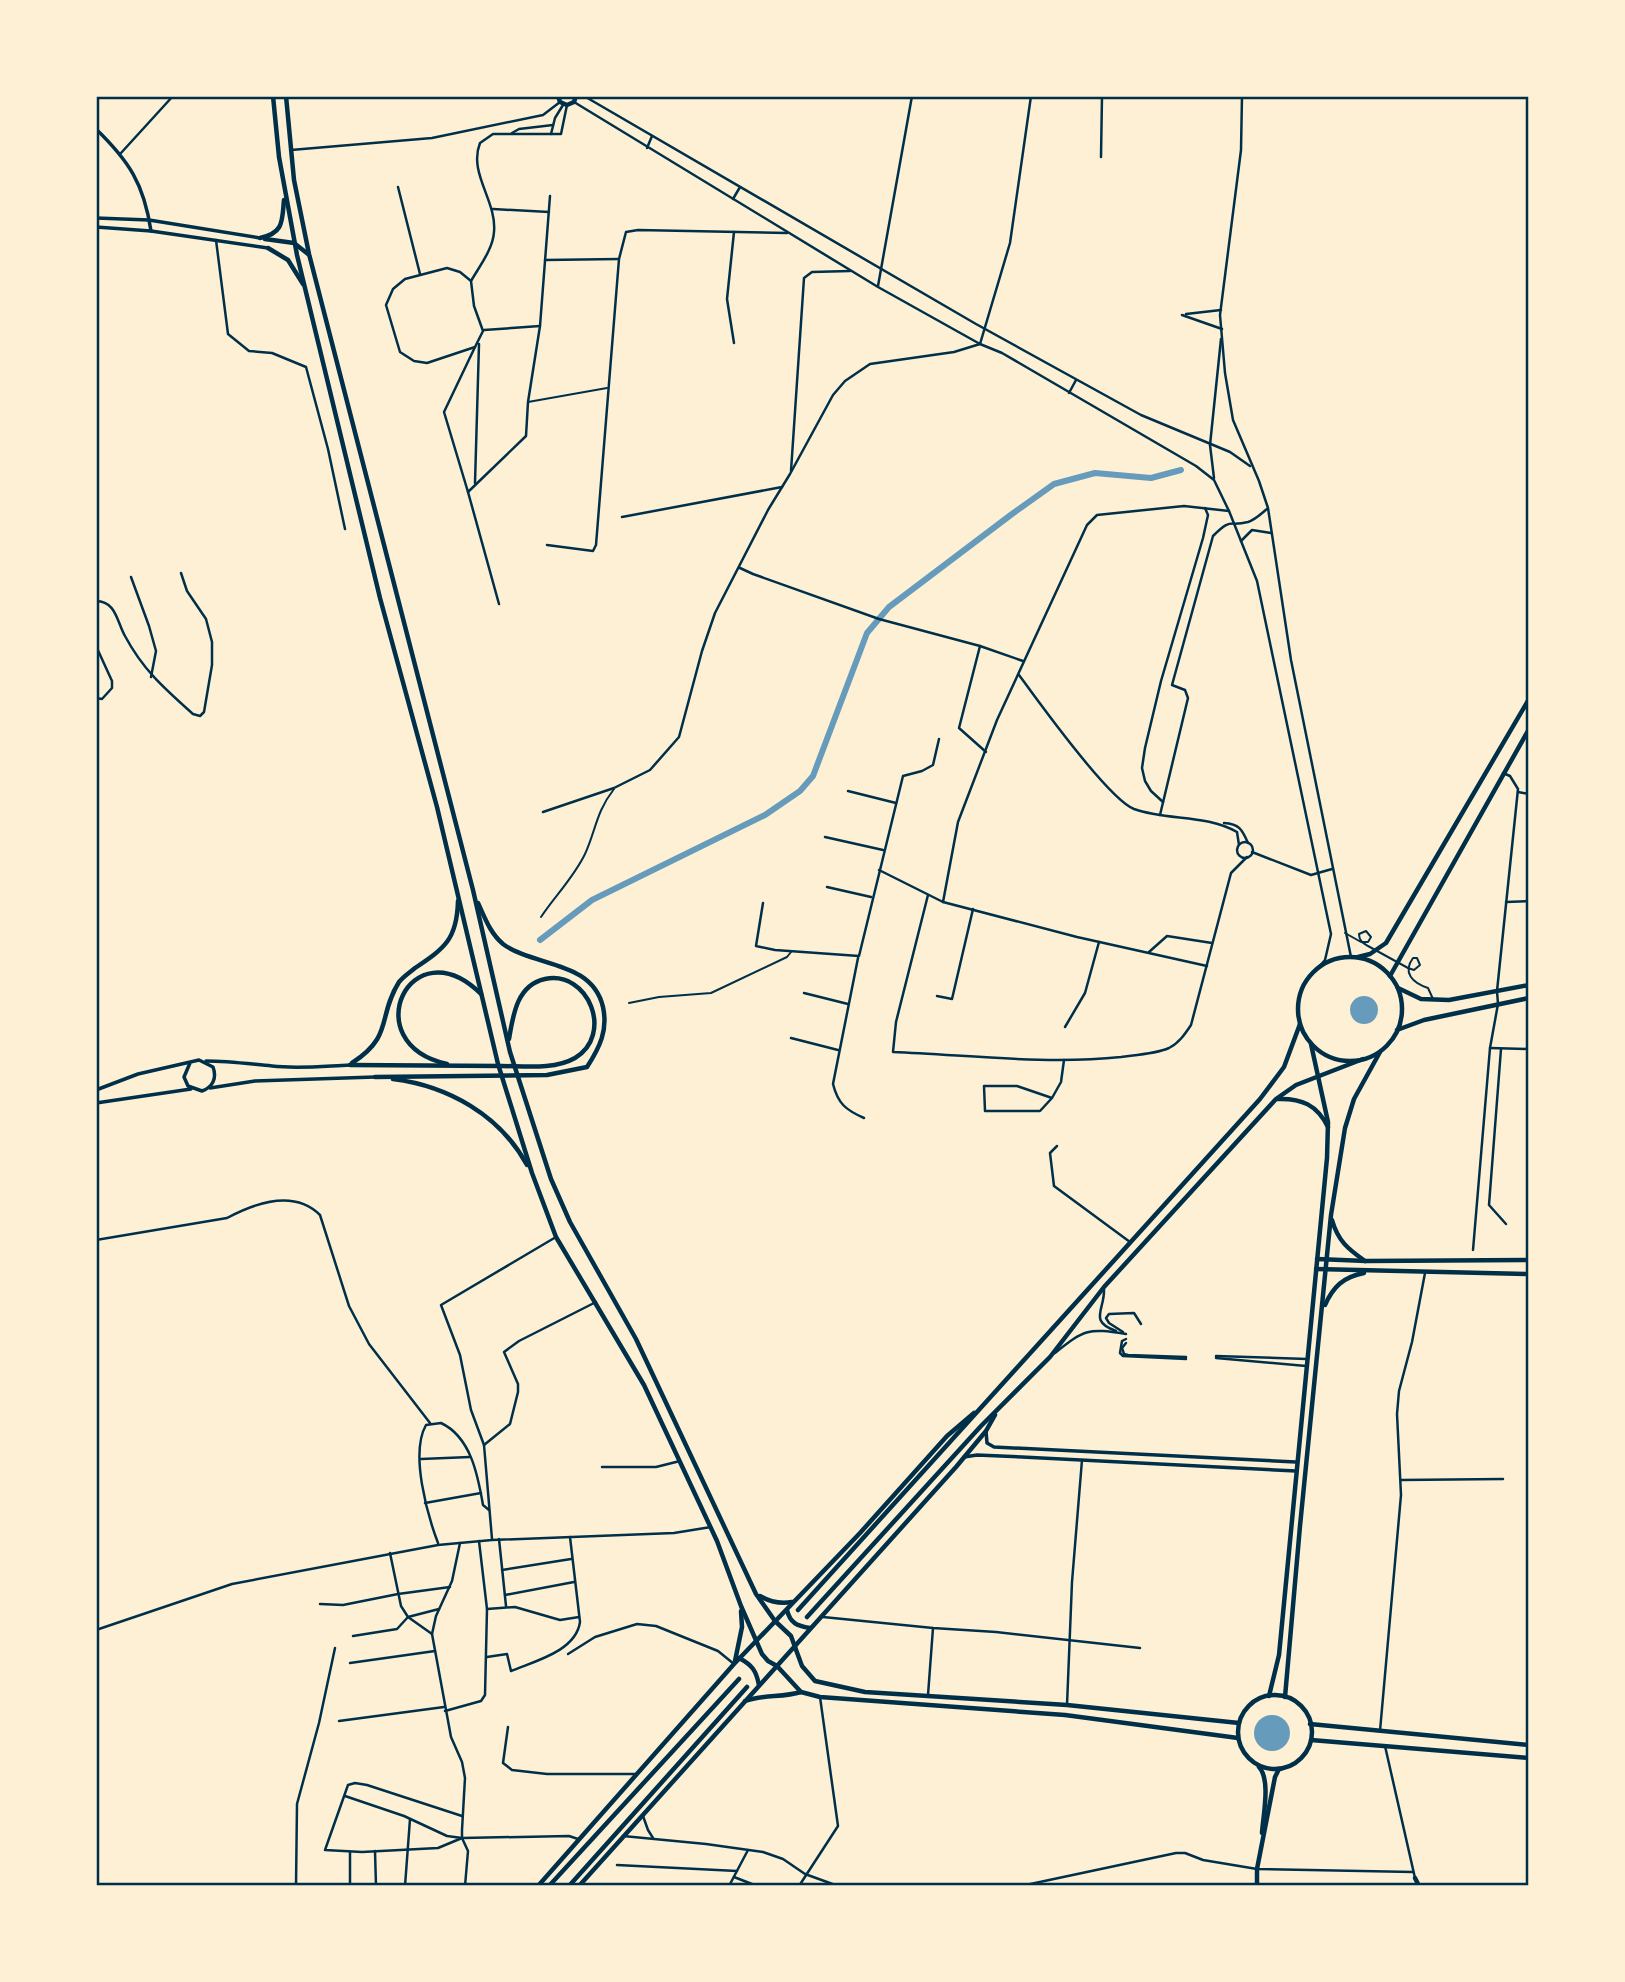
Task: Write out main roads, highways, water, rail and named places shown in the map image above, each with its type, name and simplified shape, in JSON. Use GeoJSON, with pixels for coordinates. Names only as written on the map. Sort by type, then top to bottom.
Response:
{"type":"FeatureCollection","features":[{"type":"Feature","properties":{"kind":"main road"},"geometry":{"type":"LineString","coordinates":[[273,96],[285,194],[304,285],[380,598],[438,807],[498,1064],[532,1173],[556,1237],[645,1385],[710,1527],[741,1606],[768,1661],[777,1666],[801,1692],[820,1697],[1065,1715],[1238,1738]]}},
{"type":"Feature","properties":{"kind":"main road"},"geometry":{"type":"LineString","coordinates":[[287,96],[290,150],[309,254],[473,890],[508,1042],[551,1179],[570,1222],[636,1339],[756,1594],[775,1621],[791,1636],[802,1665],[815,1681],[865,1692],[1067,1705],[1239,1723]]}},
{"type":"Feature","properties":{"kind":"main road"},"geometry":{"type":"LineString","coordinates":[[562,102],[574,102],[576,96]]}},
{"type":"Feature","properties":{"kind":"main road"},"geometry":{"type":"LineString","coordinates":[[285,194],[282,223],[275,233],[260,238],[294,243],[309,254]]}},
{"type":"Feature","properties":{"kind":"main road"},"geometry":{"type":"LineString","coordinates":[[268,248],[288,260],[304,285]]}},
{"type":"Feature","properties":{"kind":"main road"},"geometry":{"type":"LineString","coordinates":[[1269,1696],[1279,1655],[1327,1157],[1328,1127],[1311,1044],[1300,1024],[1300,993],[1307,979],[1329,961],[1370,954],[1386,943],[1529,699]]}},
{"type":"Feature","properties":{"kind":"main road"},"geometry":{"type":"LineString","coordinates":[[1390,976],[1529,729]]}},
{"type":"Feature","properties":{"kind":"main road"},"geometry":{"type":"LineString","coordinates":[[473,890],[491,931],[502,943],[517,952],[586,978],[600,996],[605,1020],[601,1044],[587,1066],[565,1073],[375,1077],[428,1086],[473,1108],[502,1131],[532,1173]]}},
{"type":"Feature","properties":{"kind":"main road"},"geometry":{"type":"LineString","coordinates":[[458,893],[453,934],[437,954],[404,976],[391,1000],[377,1042],[369,1053],[350,1065],[526,1066],[565,1062],[582,1053],[592,1035],[595,1015],[589,998],[578,986],[565,981],[551,978],[537,981],[525,990],[514,1010],[508,1042]]}},
{"type":"Feature","properties":{"kind":"main road"},"geometry":{"type":"LineString","coordinates":[[1285,1697],[1331,1215],[1345,1128],[1354,1098],[1380,1052],[1397,1030],[1401,1009],[1398,988],[1390,976],[1368,960],[1353,957]]}},
{"type":"Feature","properties":{"kind":"main road"},"geometry":{"type":"LineString","coordinates":[[462,1066],[428,1058],[414,1048],[400,1028],[399,1001],[410,984],[428,973],[444,972],[470,983],[483,996]]}},
{"type":"Feature","properties":{"kind":"main road"},"geometry":{"type":"LineString","coordinates":[[1398,988],[1421,999],[1448,1000],[1529,985]]}},
{"type":"Feature","properties":{"kind":"main road"},"geometry":{"type":"LineString","coordinates":[[1397,1030],[1424,1020],[1529,998]]}},
{"type":"Feature","properties":{"kind":"main road"},"geometry":{"type":"LineString","coordinates":[[798,1610],[1260,1099],[1284,1067],[1300,1024]]}},
{"type":"Feature","properties":{"kind":"main road"},"geometry":{"type":"LineString","coordinates":[[1311,1044],[1335,1059],[1363,1059]]}},
{"type":"Feature","properties":{"kind":"main road"},"geometry":{"type":"LineString","coordinates":[[807,1617],[1000,1406],[1050,1357],[1104,1287],[1276,1099],[1296,1085],[1318,1075],[1380,1052]]}},
{"type":"Feature","properties":{"kind":"main road"},"geometry":{"type":"LineString","coordinates":[[1276,1099],[1300,1100],[1312,1105],[1319,1111],[1328,1127]]}},
{"type":"Feature","properties":{"kind":"main road"},"geometry":{"type":"LineString","coordinates":[[1331,1215],[1336,1235],[1344,1246],[1366,1261]]}},
{"type":"Feature","properties":{"kind":"main road"},"geometry":{"type":"LineString","coordinates":[[1317,1259],[1529,1260]]}},
{"type":"Feature","properties":{"kind":"main road"},"geometry":{"type":"LineString","coordinates":[[1316,1269],[1529,1274]]}},
{"type":"Feature","properties":{"kind":"main road"},"geometry":{"type":"LineString","coordinates":[[1322,1310],[1338,1284],[1349,1277],[1375,1271]]}},
{"type":"Feature","properties":{"kind":"main road"},"geometry":{"type":"LineString","coordinates":[[538,1886],[739,1658],[860,1533],[947,1436],[989,1400]]}},
{"type":"Feature","properties":{"kind":"main road"},"geometry":{"type":"LineString","coordinates":[[579,1886],[986,1432],[1000,1406]]}},
{"type":"Feature","properties":{"kind":"main road"},"geometry":{"type":"LineString","coordinates":[[1296,1462],[1307,1463]]}},
{"type":"Feature","properties":{"kind":"main road"},"geometry":{"type":"LineString","coordinates":[[1296,1471],[1306,1472]]}},
{"type":"Feature","properties":{"kind":"main road"},"geometry":{"type":"LineString","coordinates":[[756,1594],[767,1601],[793,1602]]}},
{"type":"Feature","properties":{"kind":"main road"},"geometry":{"type":"LineString","coordinates":[[734,1664],[742,1627],[741,1606]]}},
{"type":"Feature","properties":{"kind":"main road"},"geometry":{"type":"LineString","coordinates":[[787,1609],[789,1618],[797,1626],[810,1628]]}},
{"type":"Feature","properties":{"kind":"main road"},"geometry":{"type":"LineString","coordinates":[[739,1658],[749,1663],[757,1672],[759,1685]]}},
{"type":"Feature","properties":{"kind":"main road"},"geometry":{"type":"LineString","coordinates":[[549,1886],[739,1679]]}},
{"type":"Feature","properties":{"kind":"main road"},"geometry":{"type":"LineString","coordinates":[[569,1886],[747,1687]]}},
{"type":"Feature","properties":{"kind":"main road"},"geometry":{"type":"LineString","coordinates":[[744,1701],[756,1697],[787,1697],[801,1692]]}},
{"type":"Feature","properties":{"kind":"main road"},"geometry":{"type":"LineString","coordinates":[[1257,1765],[1279,1769],[1296,1763],[1308,1749],[1311,1740],[1310,1724],[1301,1707],[1285,1697],[1269,1696],[1250,1705],[1239,1723],[1238,1738],[1245,1754],[1264,1773],[1265,1782],[1257,1886]]}},
{"type":"Feature","properties":{"kind":"main road"},"geometry":{"type":"LineString","coordinates":[[1310,1724],[1529,1745]]}},
{"type":"Feature","properties":{"kind":"main road"},"geometry":{"type":"LineString","coordinates":[[1311,1740],[1529,1758]]}},
{"type":"Feature","properties":{"kind":"main road"},"geometry":{"type":"LineString","coordinates":[[1257,1869],[1275,1777],[1279,1769]]}},
{"type":"Feature","properties":{"kind":"main road"},"geometry":{"type":"LineString","coordinates":[[1414,1875],[1417,1886]]}},
{"type":"Feature","properties":{"kind":"water"},"geometry":{"type":"Polygon","coordinates":[[[1364,996],[1374,1000],[1378,1010],[1374,1020],[1364,1024],[1354,1020],[1350,1010],[1354,1000],[1364,996]]]}},
{"type":"Feature","properties":{"kind":"water"},"geometry":{"type":"Polygon","coordinates":[[[1272,1715],[1285,1720],[1290,1733],[1285,1746],[1272,1751],[1259,1746],[1254,1733],[1259,1720],[1272,1715]]]}},
{"type":"Feature","properties":{"kind":"waterway"},"geometry":{"type":"LineString","coordinates":[[540,940],[592,900],[765,815],[800,791],[813,776],[867,633],[889,607],[1012,514],[1054,484],[1095,473],[1151,478],[1181,470]]}}]}
